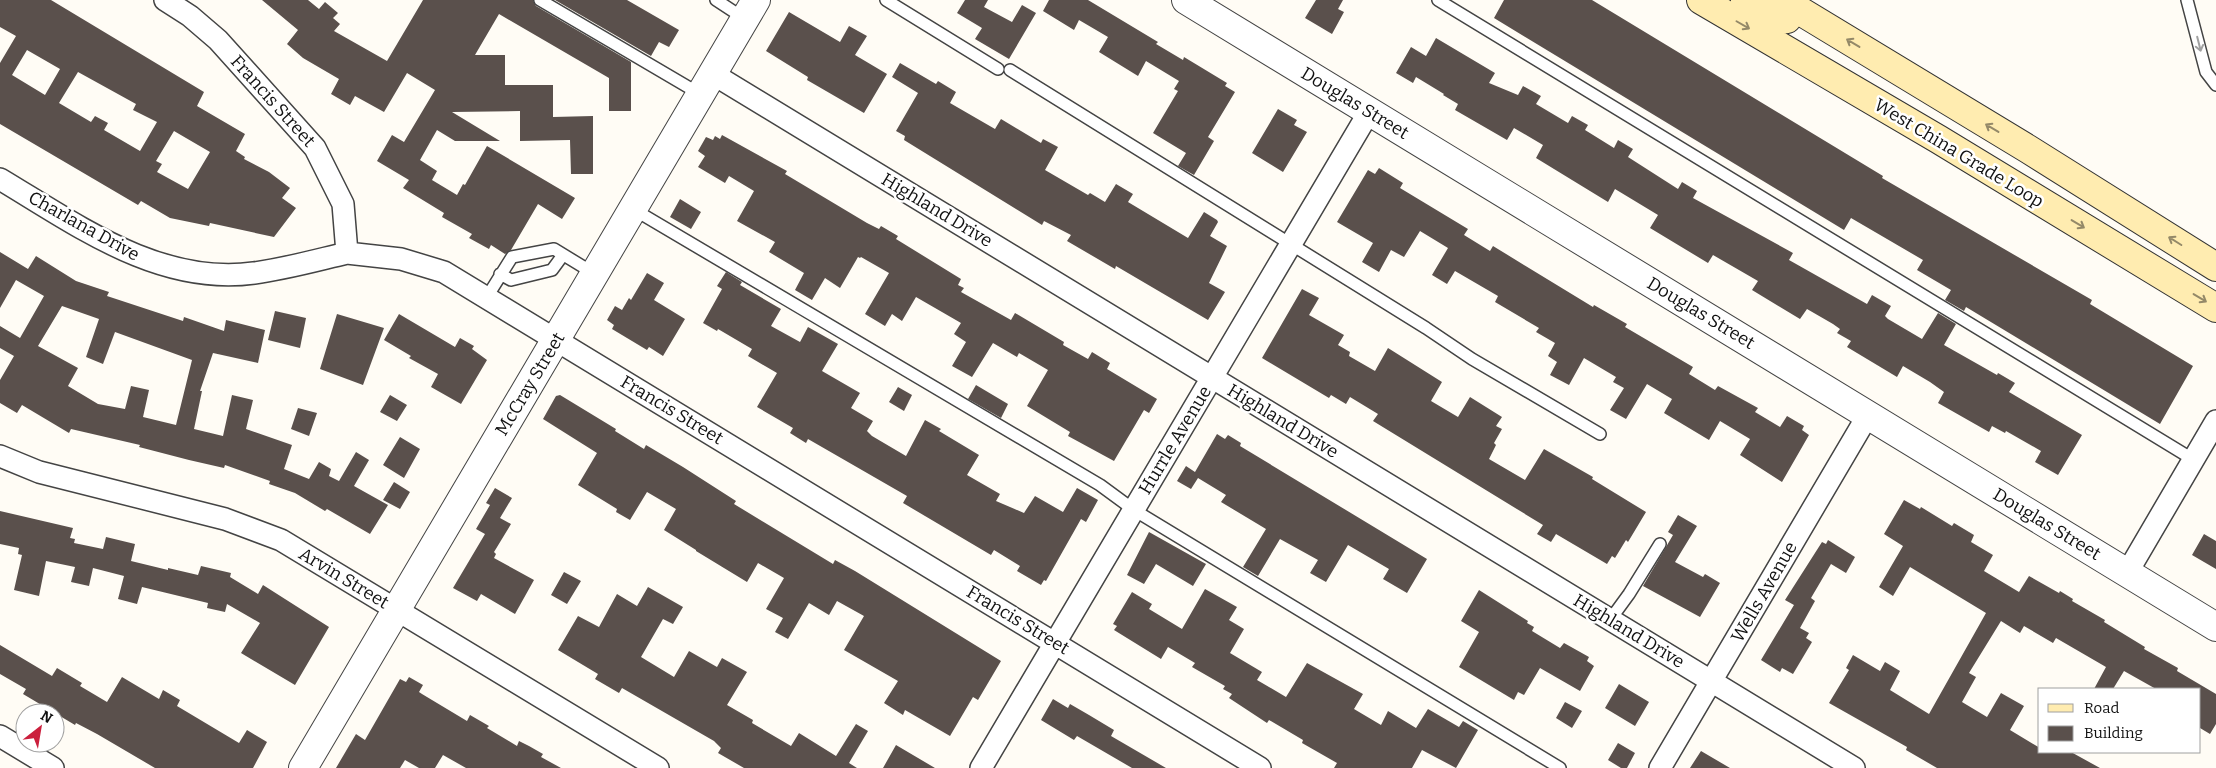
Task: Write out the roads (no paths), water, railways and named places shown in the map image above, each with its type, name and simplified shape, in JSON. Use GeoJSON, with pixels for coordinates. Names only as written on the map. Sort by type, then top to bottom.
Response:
{"type":"FeatureCollection","features":[{"type":"Feature","properties":{"kind":"main road","name":"West China Grade Loop"},"geometry":{"type":"LineString","coordinates":[[1702,0],[1938,139],[2216,308]]}},
{"type":"Feature","properties":{"kind":"main road"},"geometry":{"type":"LineString","coordinates":[[1745,0],[1778,20],[1787,20],[1792,3],[2216,267]]}},
{"type":"Feature","properties":{"kind":"main road"},"geometry":{"type":"LineString","coordinates":[[1938,139],[1972,139],[2010,162],[2021,160],[2028,149]]}},
{"type":"Feature","properties":{"kind":"street","name":"Francis Street"},"geometry":{"type":"LineString","coordinates":[[164,0],[190,16],[218,40],[316,148],[343,204],[347,253],[400,259],[444,272],[1260,768]]}},
{"type":"Feature","properties":{"kind":"street","name":"Douglas Street"},"geometry":{"type":"LineString","coordinates":[[1186,0],[2216,627]]}},
{"type":"Feature","properties":{"kind":"street","name":"McCray Street"},"geometry":{"type":"LineString","coordinates":[[303,768],[751,10]]}},
{"type":"Feature","properties":{"kind":"street","name":"Highland Drive"},"geometry":{"type":"LineString","coordinates":[[707,84],[1212,378],[1854,768]]}},
{"type":"Feature","properties":{"kind":"street","name":"Hurrle Avenue"},"geometry":{"type":"LineString","coordinates":[[982,768],[1370,112]]}},
{"type":"Feature","properties":{"kind":"street","name":"Charlana Drive"},"geometry":{"type":"LineString","coordinates":[[0,179],[119,249],[149,261],[184,270],[221,274],[254,273],[347,253]]}},
{"type":"Feature","properties":{"kind":"street","name":"Wells Avenue"},"geometry":{"type":"LineString","coordinates":[[1660,768],[1868,415]]}},
{"type":"Feature","properties":{"kind":"street"},"geometry":{"type":"LineString","coordinates":[[2128,573],[2216,421]]}},
{"type":"Feature","properties":{"kind":"street","name":"Arvin Street"},"geometry":{"type":"LineString","coordinates":[[0,456],[39,472],[247,526],[281,540],[658,768]]}},
{"type":"Feature","properties":{"kind":"street"},"geometry":{"type":"LineString","coordinates":[[0,736],[53,768]]}},
{"type":"Feature","properties":{"kind":"lane"},"geometry":{"type":"LineString","coordinates":[[540,0],[707,84]]}},
{"type":"Feature","properties":{"kind":"lane"},"geometry":{"type":"LineString","coordinates":[[716,0],[751,10]]}},
{"type":"Feature","properties":{"kind":"lane"},"geometry":{"type":"LineString","coordinates":[[886,0],[998,69]]}},
{"type":"Feature","properties":{"kind":"lane"},"geometry":{"type":"LineString","coordinates":[[1438,0],[2194,460]]}},
{"type":"Feature","properties":{"kind":"lane"},"geometry":{"type":"LineString","coordinates":[[2187,0],[2206,72],[2216,85]]}},
{"type":"Feature","properties":{"kind":"lane"},"geometry":{"type":"LineString","coordinates":[[1010,70],[1292,243],[1472,359],[1600,434]]}},
{"type":"Feature","properties":{"kind":"lane"},"geometry":{"type":"LineString","coordinates":[[633,209],[1100,485],[1134,510],[1560,768]]}},
{"type":"Feature","properties":{"kind":"lane"},"geometry":{"type":"LineString","coordinates":[[487,297],[512,257],[554,249],[595,274]]}},
{"type":"Feature","properties":{"kind":"lane"},"geometry":{"type":"LineString","coordinates":[[500,274],[510,280],[552,270],[563,255]]}},
{"type":"Feature","properties":{"kind":"lane"},"geometry":{"type":"LineString","coordinates":[[1610,620],[1629,594],[1660,544]]}}]}
